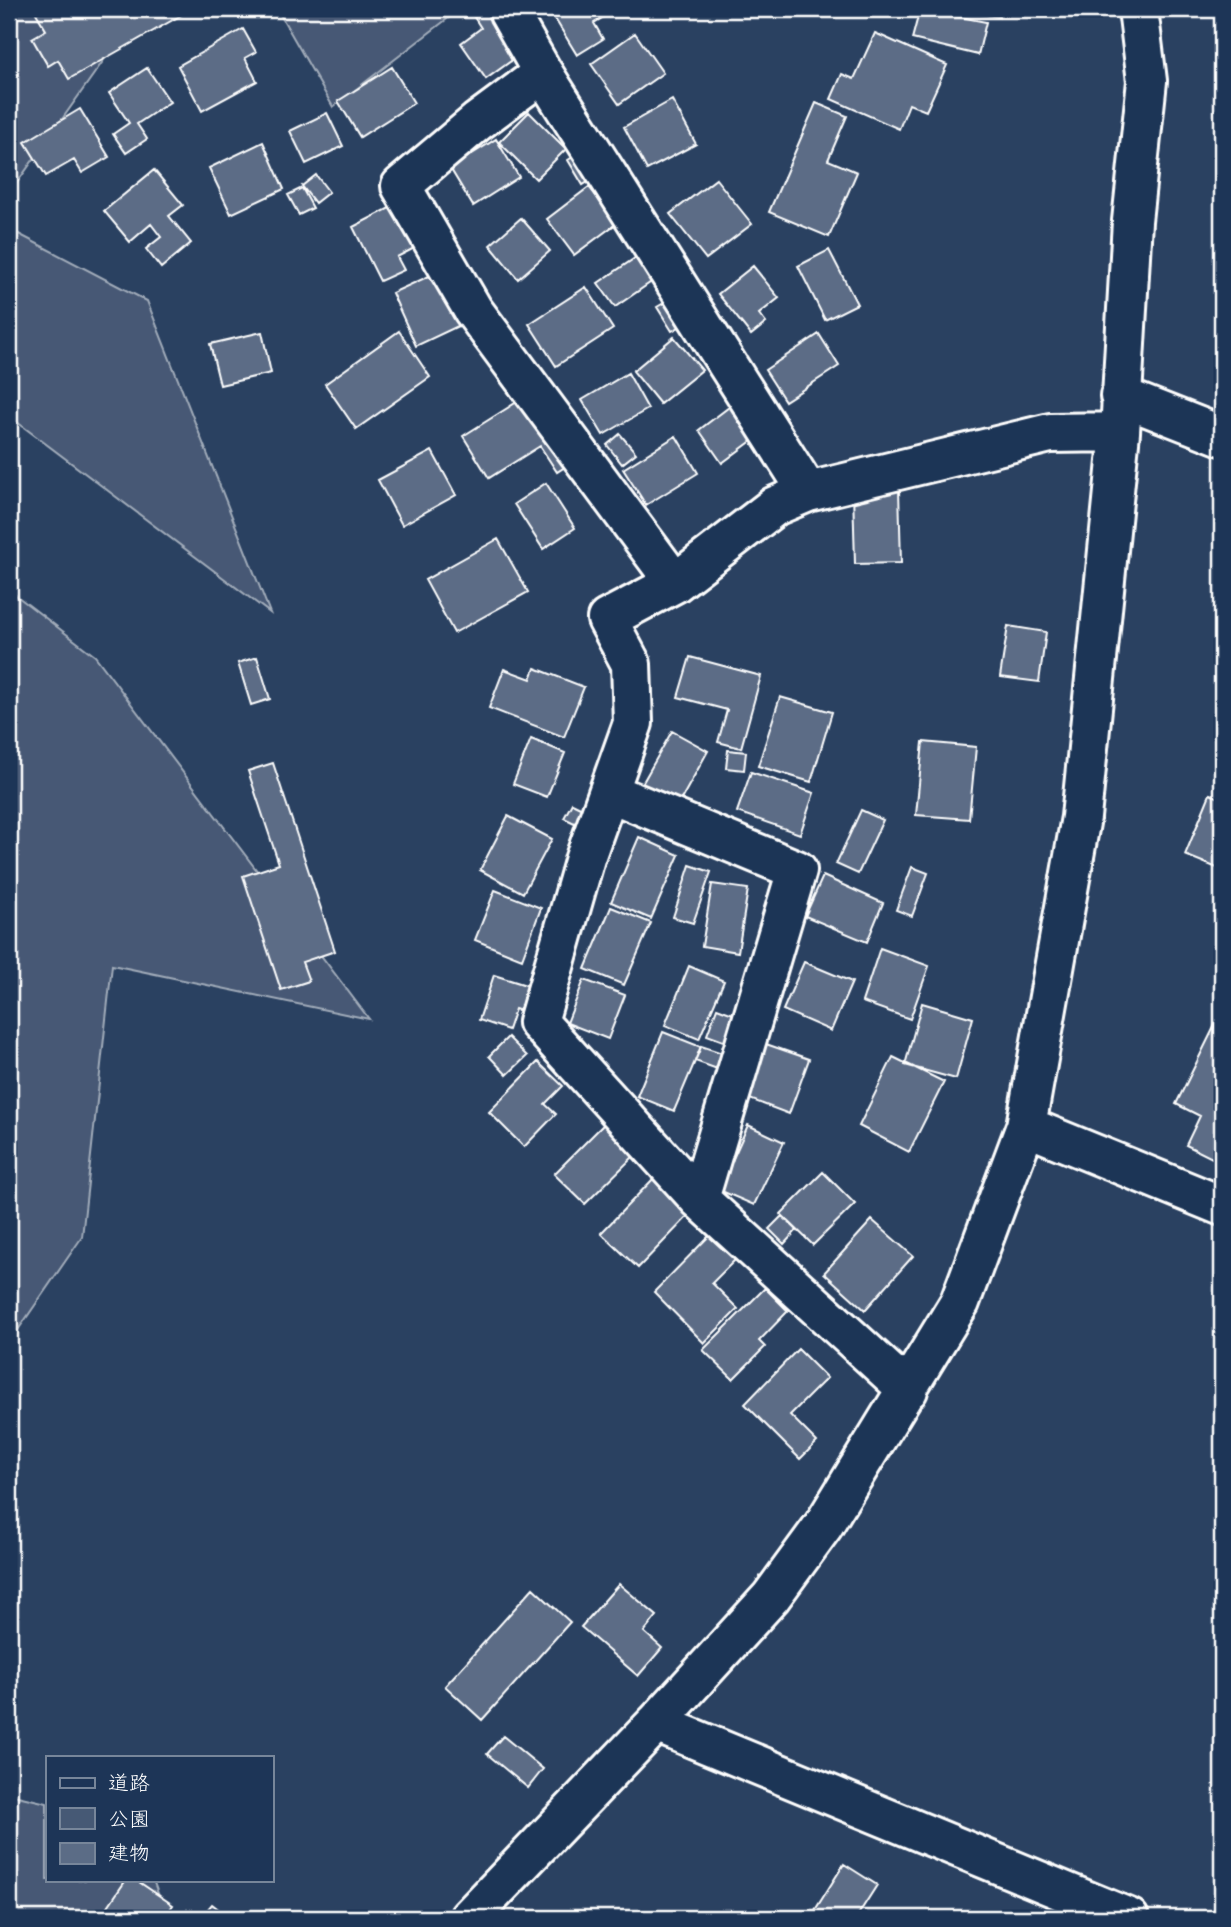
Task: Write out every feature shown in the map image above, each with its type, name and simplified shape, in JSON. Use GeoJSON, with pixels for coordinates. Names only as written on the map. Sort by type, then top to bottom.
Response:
{"type":"FeatureCollection","features":[{"type":"Feature","properties":{"kind":"street"},"geometry":{"type":"LineString","coordinates":[[518,9],[509,13],[543,73],[808,492]]}},
{"type":"Feature","properties":{"kind":"street"},"geometry":{"type":"LineString","coordinates":[[469,1918],[656,1723],[771,1597],[823,1526],[960,1302],[1026,1126],[1081,817],[1120,414],[1147,81],[1138,9]]}},
{"type":"Feature","properties":{"kind":"street"},"geometry":{"type":"LineString","coordinates":[[543,73],[477,122],[401,186],[472,310],[675,583]]}},
{"type":"Feature","properties":{"kind":"street"},"geometry":{"type":"LineString","coordinates":[[908,1390],[699,1199],[538,1022],[585,858],[633,723],[631,664],[607,619],[675,583],[775,506],[808,492],[1120,414],[1222,436]]}},
{"type":"Feature","properties":{"kind":"street"},"geometry":{"type":"LineString","coordinates":[[608,792],[797,870],[699,1199]]}},
{"type":"Feature","properties":{"kind":"street"},"geometry":{"type":"LineString","coordinates":[[1026,1126],[1222,1206]]}},
{"type":"Feature","properties":{"kind":"street"},"geometry":{"type":"LineString","coordinates":[[656,1723],[1129,1918]]}},
{"type":"Feature","properties":{"kind":"green space"},"geometry":{"type":"Polygon","coordinates":[[[9,9],[140,9],[9,194],[9,9]]]}},
{"type":"Feature","properties":{"kind":"green space"},"geometry":{"type":"Polygon","coordinates":[[[277,9],[460,9],[333,107],[277,9]]]}},
{"type":"Feature","properties":{"kind":"green space"},"geometry":{"type":"Polygon","coordinates":[[[9,229],[147,301],[270,613],[9,416],[9,229]]]}},
{"type":"Feature","properties":{"kind":"green space"},"geometry":{"type":"Polygon","coordinates":[[[9,590],[95,656],[369,1019],[112,965],[82,1237],[9,1343],[9,590]]]}},
{"type":"Feature","properties":{"kind":"green space"},"geometry":{"type":"Polygon","coordinates":[[[9,1794],[46,1803],[46,1882],[154,1882],[167,1918],[9,1918],[9,1794]]]}},
{"type":"Feature","properties":{"kind":"building"},"geometry":{"type":"Polygon","coordinates":[[[44,9],[192,9],[69,79],[58,60],[48,66],[32,38],[46,30],[36,13],[44,9]]]}},
{"type":"Feature","properties":{"kind":"building"},"geometry":{"type":"Polygon","coordinates":[[[486,9],[501,9],[529,48],[486,79],[461,43],[481,28],[474,17],[486,9]]]}},
{"type":"Feature","properties":{"kind":"building"},"geometry":{"type":"Polygon","coordinates":[[[549,9],[617,9],[594,23],[603,39],[577,55],[549,9]]]}},
{"type":"Feature","properties":{"kind":"building"},"geometry":{"type":"Polygon","coordinates":[[[920,9],[986,22],[978,55],[912,39],[920,9]]]}},
{"type":"Feature","properties":{"kind":"building"},"geometry":{"type":"Polygon","coordinates":[[[961,9],[1000,9],[999,17],[961,9]]]}},
{"type":"Feature","properties":{"kind":"building"},"geometry":{"type":"Polygon","coordinates":[[[243,29],[256,52],[245,58],[257,81],[202,111],[178,66],[243,29]]]}},
{"type":"Feature","properties":{"kind":"building"},"geometry":{"type":"Polygon","coordinates":[[[635,33],[663,73],[619,104],[591,64],[635,33]]]}},
{"type":"Feature","properties":{"kind":"building"},"geometry":{"type":"Polygon","coordinates":[[[875,33],[947,65],[926,111],[909,104],[899,129],[831,99],[842,74],[854,79],[875,33]]]}},
{"type":"Feature","properties":{"kind":"building"},"geometry":{"type":"Polygon","coordinates":[[[392,67],[414,103],[360,137],[338,101],[392,67]]]}},
{"type":"Feature","properties":{"kind":"building"},"geometry":{"type":"Polygon","coordinates":[[[147,68],[170,102],[137,124],[147,139],[126,153],[113,134],[129,123],[109,93],[147,68]]]}},
{"type":"Feature","properties":{"kind":"building"},"geometry":{"type":"Polygon","coordinates":[[[672,100],[696,144],[647,170],[624,127],[672,100]]]}},
{"type":"Feature","properties":{"kind":"building"},"geometry":{"type":"Polygon","coordinates":[[[816,103],[847,116],[828,160],[857,172],[829,237],[769,212],[816,103]]]}},
{"type":"Feature","properties":{"kind":"building"},"geometry":{"type":"Polygon","coordinates":[[[80,109],[109,157],[82,173],[74,160],[46,176],[25,142],[80,109]]]}},
{"type":"Feature","properties":{"kind":"building"},"geometry":{"type":"Polygon","coordinates":[[[529,112],[566,149],[536,179],[499,142],[529,112]]]}},
{"type":"Feature","properties":{"kind":"building"},"geometry":{"type":"Polygon","coordinates":[[[327,113],[343,146],[306,164],[290,131],[327,113]]]}},
{"type":"Feature","properties":{"kind":"building"},"geometry":{"type":"Polygon","coordinates":[[[496,139],[519,177],[473,206],[450,168],[496,139]]]}},
{"type":"Feature","properties":{"kind":"building"},"geometry":{"type":"Polygon","coordinates":[[[263,142],[284,189],[231,214],[209,168],[263,142]]]}},
{"type":"Feature","properties":{"kind":"building"},"geometry":{"type":"Polygon","coordinates":[[[590,147],[604,172],[583,185],[568,160],[590,147]]]}},
{"type":"Feature","properties":{"kind":"building"},"geometry":{"type":"Polygon","coordinates":[[[154,170],[183,205],[169,216],[191,243],[161,268],[146,249],[161,237],[151,224],[130,242],[104,211],[154,170]]]}},
{"type":"Feature","properties":{"kind":"building"},"geometry":{"type":"Polygon","coordinates":[[[316,175],[329,192],[315,203],[302,186],[316,175]]]}},
{"type":"Feature","properties":{"kind":"building"},"geometry":{"type":"Polygon","coordinates":[[[716,179],[752,224],[706,259],[670,214],[716,179]]]}},
{"type":"Feature","properties":{"kind":"building"},"geometry":{"type":"Polygon","coordinates":[[[589,187],[617,223],[574,255],[547,219],[589,187]]]}},
{"type":"Feature","properties":{"kind":"building"},"geometry":{"type":"Polygon","coordinates":[[[302,188],[313,208],[299,215],[288,195],[302,188]]]}},
{"type":"Feature","properties":{"kind":"building"},"geometry":{"type":"Polygon","coordinates":[[[407,199],[428,241],[397,257],[404,270],[380,281],[353,227],[407,199]]]}},
{"type":"Feature","properties":{"kind":"building"},"geometry":{"type":"Polygon","coordinates":[[[521,218],[550,251],[518,279],[490,245],[521,218]]]}},
{"type":"Feature","properties":{"kind":"building"},"geometry":{"type":"Polygon","coordinates":[[[829,250],[857,304],[825,320],[798,266],[829,250]]]}},
{"type":"Feature","properties":{"kind":"building"},"geometry":{"type":"Polygon","coordinates":[[[644,252],[660,276],[615,307],[598,283],[644,252]]]}},
{"type":"Feature","properties":{"kind":"building"},"geometry":{"type":"Polygon","coordinates":[[[451,266],[475,318],[416,346],[392,293],[451,266]]]}},
{"type":"Feature","properties":{"kind":"building"},"geometry":{"type":"Polygon","coordinates":[[[753,266],[779,298],[759,314],[766,323],[751,335],[718,294],[753,266]]]}},
{"type":"Feature","properties":{"kind":"building"},"geometry":{"type":"Polygon","coordinates":[[[586,287],[613,329],[556,366],[529,324],[586,287]]]}},
{"type":"Feature","properties":{"kind":"building"},"geometry":{"type":"Polygon","coordinates":[[[683,292],[697,317],[672,331],[657,307],[683,292]]]}},
{"type":"Feature","properties":{"kind":"building"},"geometry":{"type":"Polygon","coordinates":[[[399,331],[430,377],[356,429],[325,384],[399,331]]]}},
{"type":"Feature","properties":{"kind":"building"},"geometry":{"type":"Polygon","coordinates":[[[262,332],[271,373],[220,385],[210,344],[262,332]]]}},
{"type":"Feature","properties":{"kind":"building"},"geometry":{"type":"Polygon","coordinates":[[[819,334],[839,366],[785,401],[765,370],[819,334]]]}},
{"type":"Feature","properties":{"kind":"building"},"geometry":{"type":"Polygon","coordinates":[[[674,337],[702,370],[660,404],[633,371],[674,337]]]}},
{"type":"Feature","properties":{"kind":"building"},"geometry":{"type":"Polygon","coordinates":[[[628,373],[648,409],[603,435],[582,400],[628,373]]]}},
{"type":"Feature","properties":{"kind":"building"},"geometry":{"type":"Polygon","coordinates":[[[528,395],[571,463],[557,472],[540,446],[489,478],[463,436],[528,395]]]}},
{"type":"Feature","properties":{"kind":"building"},"geometry":{"type":"Polygon","coordinates":[[[737,401],[761,434],[722,463],[699,430],[737,401]]]}},
{"type":"Feature","properties":{"kind":"building"},"geometry":{"type":"Polygon","coordinates":[[[620,434],[636,453],[622,464],[607,445],[620,434]]]}},
{"type":"Feature","properties":{"kind":"building"},"geometry":{"type":"Polygon","coordinates":[[[676,436],[698,473],[646,505],[623,469],[676,436]]]}},
{"type":"Feature","properties":{"kind":"building"},"geometry":{"type":"Polygon","coordinates":[[[432,451],[456,495],[402,525],[378,480],[432,451]]]}},
{"type":"Feature","properties":{"kind":"building"},"geometry":{"type":"Polygon","coordinates":[[[546,483],[575,528],[543,549],[514,504],[546,483]]]}},
{"type":"Feature","properties":{"kind":"building"},"geometry":{"type":"Polygon","coordinates":[[[899,489],[901,563],[855,564],[853,491],[899,489]]]}},
{"type":"Feature","properties":{"kind":"building"},"geometry":{"type":"Polygon","coordinates":[[[498,539],[528,592],[454,633],[425,580],[498,539]]]}},
{"type":"Feature","properties":{"kind":"building"},"geometry":{"type":"Polygon","coordinates":[[[1008,626],[1046,632],[1039,682],[1000,677],[1008,626]]]}},
{"type":"Feature","properties":{"kind":"building"},"geometry":{"type":"Polygon","coordinates":[[[257,657],[270,699],[251,705],[238,663],[257,657]]]}},
{"type":"Feature","properties":{"kind":"building"},"geometry":{"type":"Polygon","coordinates":[[[690,657],[761,676],[741,748],[718,742],[727,710],[678,697],[690,657]]]}},
{"type":"Feature","properties":{"kind":"building"},"geometry":{"type":"Polygon","coordinates":[[[535,668],[584,687],[564,737],[489,708],[504,669],[531,679],[535,668]]]}},
{"type":"Feature","properties":{"kind":"building"},"geometry":{"type":"Polygon","coordinates":[[[780,697],[832,712],[811,782],[758,766],[780,697]]]}},
{"type":"Feature","properties":{"kind":"building"},"geometry":{"type":"Polygon","coordinates":[[[672,731],[708,751],[678,805],[642,784],[672,731]]]}},
{"type":"Feature","properties":{"kind":"building"},"geometry":{"type":"Polygon","coordinates":[[[531,739],[565,753],[547,797],[513,784],[531,739]]]}},
{"type":"Feature","properties":{"kind":"building"},"geometry":{"type":"Polygon","coordinates":[[[923,742],[976,747],[969,819],[916,815],[923,742]]]}},
{"type":"Feature","properties":{"kind":"building"},"geometry":{"type":"Polygon","coordinates":[[[728,750],[746,752],[744,770],[726,768],[728,750]]]}},
{"type":"Feature","properties":{"kind":"building"},"geometry":{"type":"Polygon","coordinates":[[[273,763],[335,951],[302,962],[309,981],[281,990],[243,876],[279,864],[248,771],[273,763]]]}},
{"type":"Feature","properties":{"kind":"building"},"geometry":{"type":"Polygon","coordinates":[[[751,772],[814,793],[800,834],[737,812],[751,772]]]}},
{"type":"Feature","properties":{"kind":"building"},"geometry":{"type":"Polygon","coordinates":[[[1210,794],[1222,799],[1222,870],[1185,855],[1210,794]]]}},
{"type":"Feature","properties":{"kind":"building"},"geometry":{"type":"Polygon","coordinates":[[[572,803],[599,816],[591,831],[564,818],[572,803]]]}},
{"type":"Feature","properties":{"kind":"building"},"geometry":{"type":"Polygon","coordinates":[[[861,810],[883,820],[858,874],[836,864],[861,810]]]}},
{"type":"Feature","properties":{"kind":"building"},"geometry":{"type":"Polygon","coordinates":[[[508,816],[552,839],[523,893],[480,870],[508,816]]]}},
{"type":"Feature","properties":{"kind":"building"},"geometry":{"type":"Polygon","coordinates":[[[639,837],[679,855],[651,919],[611,902],[639,837]]]}},
{"type":"Feature","properties":{"kind":"building"},"geometry":{"type":"Polygon","coordinates":[[[690,865],[711,872],[693,923],[673,917],[690,865]]]}},
{"type":"Feature","properties":{"kind":"building"},"geometry":{"type":"Polygon","coordinates":[[[912,867],[928,873],[912,916],[896,910],[912,867]]]}},
{"type":"Feature","properties":{"kind":"building"},"geometry":{"type":"Polygon","coordinates":[[[823,876],[883,903],[867,942],[805,916],[823,876]]]}},
{"type":"Feature","properties":{"kind":"building"},"geometry":{"type":"Polygon","coordinates":[[[712,884],[748,889],[738,952],[702,946],[712,884]]]}},
{"type":"Feature","properties":{"kind":"building"},"geometry":{"type":"Polygon","coordinates":[[[495,890],[541,908],[522,959],[475,940],[495,890]]]}},
{"type":"Feature","properties":{"kind":"building"},"geometry":{"type":"Polygon","coordinates":[[[611,907],[651,923],[624,985],[585,969],[611,907]]]}},
{"type":"Feature","properties":{"kind":"building"},"geometry":{"type":"Polygon","coordinates":[[[880,948],[929,966],[910,1019],[862,1002],[880,948]]]}},
{"type":"Feature","properties":{"kind":"building"},"geometry":{"type":"Polygon","coordinates":[[[804,962],[852,982],[831,1031],[783,1010],[804,962]]]}},
{"type":"Feature","properties":{"kind":"building"},"geometry":{"type":"Polygon","coordinates":[[[689,966],[724,981],[699,1039],[665,1025],[689,966]]]}},
{"type":"Feature","properties":{"kind":"building"},"geometry":{"type":"Polygon","coordinates":[[[494,975],[545,991],[537,1016],[515,1009],[508,1030],[479,1020],[494,975]]]}},
{"type":"Feature","properties":{"kind":"building"},"geometry":{"type":"Polygon","coordinates":[[[584,980],[625,995],[608,1039],[567,1023],[584,980]]]}},
{"type":"Feature","properties":{"kind":"building"},"geometry":{"type":"Polygon","coordinates":[[[922,1003],[973,1018],[956,1079],[905,1065],[922,1003]]]}},
{"type":"Feature","properties":{"kind":"building"},"geometry":{"type":"Polygon","coordinates":[[[717,1008],[744,1018],[734,1045],[707,1035],[717,1008]]]}},
{"type":"Feature","properties":{"kind":"building"},"geometry":{"type":"Polygon","coordinates":[[[1222,1011],[1222,1163],[1186,1145],[1200,1116],[1176,1104],[1222,1011]]]}},
{"type":"Feature","properties":{"kind":"building"},"geometry":{"type":"Polygon","coordinates":[[[663,1032],[701,1047],[674,1111],[637,1096],[663,1032]]]}},
{"type":"Feature","properties":{"kind":"building"},"geometry":{"type":"Polygon","coordinates":[[[508,1037],[527,1056],[507,1075],[489,1056],[508,1037]]]}},
{"type":"Feature","properties":{"kind":"building"},"geometry":{"type":"Polygon","coordinates":[[[766,1044],[809,1059],[789,1114],[747,1098],[766,1044]]]}},
{"type":"Feature","properties":{"kind":"building"},"geometry":{"type":"Polygon","coordinates":[[[701,1046],[725,1054],[720,1070],[695,1061],[701,1046]]]}},
{"type":"Feature","properties":{"kind":"building"},"geometry":{"type":"Polygon","coordinates":[[[893,1057],[944,1082],[909,1152],[859,1126],[893,1057]]]}},
{"type":"Feature","properties":{"kind":"building"},"geometry":{"type":"Polygon","coordinates":[[[538,1062],[563,1086],[545,1104],[556,1114],[524,1147],[489,1112],[538,1062]]]}},
{"type":"Feature","properties":{"kind":"building"},"geometry":{"type":"Polygon","coordinates":[[[604,1124],[635,1155],[585,1204],[554,1174],[604,1124]]]}},
{"type":"Feature","properties":{"kind":"building"},"geometry":{"type":"Polygon","coordinates":[[[748,1125],[784,1142],[754,1205],[719,1190],[748,1125]]]}},
{"type":"Feature","properties":{"kind":"building"},"geometry":{"type":"Polygon","coordinates":[[[823,1172],[855,1204],[813,1245],[781,1214],[823,1172]]]}},
{"type":"Feature","properties":{"kind":"building"},"geometry":{"type":"Polygon","coordinates":[[[656,1176],[692,1212],[638,1268],[601,1233],[656,1176]]]}},
{"type":"Feature","properties":{"kind":"building"},"geometry":{"type":"Polygon","coordinates":[[[782,1216],[797,1230],[784,1244],[769,1229],[782,1216]]]}},
{"type":"Feature","properties":{"kind":"building"},"geometry":{"type":"Polygon","coordinates":[[[872,1220],[913,1256],[865,1310],[824,1273],[872,1220]]]}},
{"type":"Feature","properties":{"kind":"building"},"geometry":{"type":"Polygon","coordinates":[[[713,1232],[738,1257],[712,1283],[738,1309],[704,1343],[654,1292],[713,1232]]]}},
{"type":"Feature","properties":{"kind":"building"},"geometry":{"type":"Polygon","coordinates":[[[765,1288],[788,1311],[759,1341],[765,1347],[733,1379],[703,1350],[765,1288]]]}},
{"type":"Feature","properties":{"kind":"building"},"geometry":{"type":"Polygon","coordinates":[[[798,1349],[827,1378],[790,1415],[817,1442],[800,1459],[745,1404],[798,1349]]]}},
{"type":"Feature","properties":{"kind":"building"},"geometry":{"type":"Polygon","coordinates":[[[619,1584],[657,1616],[644,1632],[662,1648],[638,1676],[581,1627],[619,1584]]]}},
{"type":"Feature","properties":{"kind":"building"},"geometry":{"type":"Polygon","coordinates":[[[533,1588],[570,1622],[482,1720],[445,1686],[533,1588]]]}},
{"type":"Feature","properties":{"kind":"building"},"geometry":{"type":"Polygon","coordinates":[[[503,1736],[543,1769],[528,1788],[487,1754],[503,1736]]]}},
{"type":"Feature","properties":{"kind":"building"},"geometry":{"type":"Polygon","coordinates":[[[844,1864],[877,1885],[856,1918],[810,1918],[844,1864]]]}},
{"type":"Feature","properties":{"kind":"building"},"geometry":{"type":"Polygon","coordinates":[[[125,1882],[139,1882],[173,1905],[164,1918],[100,1918],[125,1882]]]}},
{"type":"Feature","properties":{"kind":"building"},"geometry":{"type":"Polygon","coordinates":[[[212,1904],[230,1918],[200,1918],[212,1904]]]}}]}
